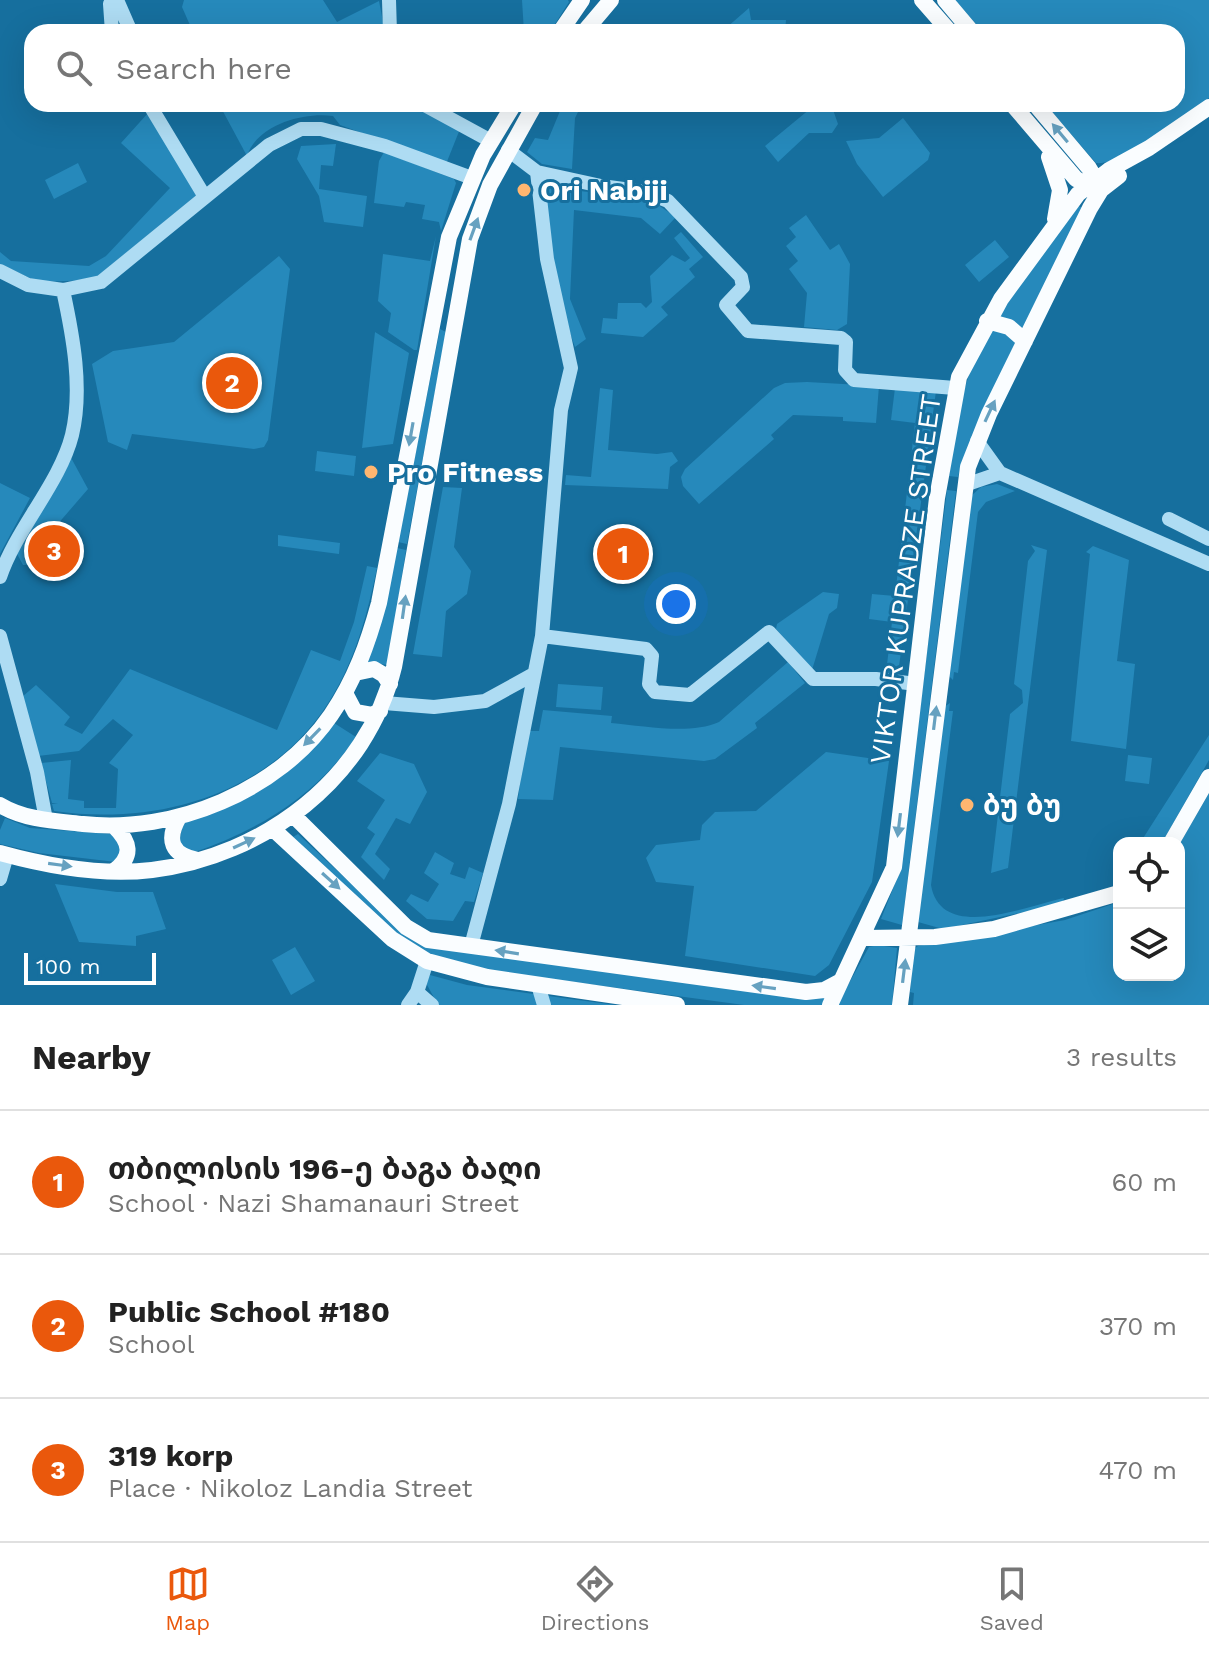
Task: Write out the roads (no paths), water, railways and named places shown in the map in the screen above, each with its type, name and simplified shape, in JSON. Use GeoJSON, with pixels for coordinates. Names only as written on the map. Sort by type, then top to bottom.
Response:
{"type":"FeatureCollection","features":[{"type":"Feature","properties":{"kind":"main road"},"geometry":{"type":"LineString","coordinates":[[566,24],[582,0]]}},
{"type":"Feature","properties":{"kind":"main road"},"geometry":{"type":"LineString","coordinates":[[591,24],[611,0]]}},
{"type":"Feature","properties":{"kind":"main road"},"geometry":{"type":"LineString","coordinates":[[922,0],[943,24]]}},
{"type":"Feature","properties":{"kind":"main road"},"geometry":{"type":"LineString","coordinates":[[945,0],[965,24]]}},
{"type":"Feature","properties":{"kind":"main road"},"geometry":{"type":"LineString","coordinates":[[1095,185],[1209,107]]}},
{"type":"Feature","properties":{"kind":"main road"},"geometry":{"type":"LineString","coordinates":[[0,805],[46,820],[114,826],[179,817],[234,796],[274,770],[319,730],[345,693],[369,640],[388,566],[435,299],[449,237],[472,178],[509,112]]}},
{"type":"Feature","properties":{"kind":"main road"},"geometry":{"type":"LineString","coordinates":[[4,854],[114,871],[151,870],[198,860],[273,829],[339,774],[382,707],[390,684],[470,239],[511,144],[530,112]]}},
{"type":"Feature","properties":{"kind":"main road"},"geometry":{"type":"LineString","coordinates":[[1019,112],[1071,173],[1095,185]]}},
{"type":"Feature","properties":{"kind":"main road"},"geometry":{"type":"LineString","coordinates":[[1041,112],[1095,185]]}},
{"type":"Feature","properties":{"kind":"main road"},"geometry":{"type":"LineString","coordinates":[[501,124],[504,136],[511,144]]}},
{"type":"Feature","properties":{"kind":"main road"},"geometry":{"type":"LineString","coordinates":[[1039,135],[1056,170],[1060,190],[1049,235]]}},
{"type":"Feature","properties":{"kind":"main road"},"geometry":{"type":"LineString","coordinates":[[491,141],[511,144]]}},
{"type":"Feature","properties":{"kind":"main road","name":"VIKTOR KUPRADZE STREET"},"geometry":{"type":"LineString","coordinates":[[830,1005],[864,938],[894,867],[940,483],[955,388],[987,321],[1049,235],[1095,185]]}},
{"type":"Feature","properties":{"kind":"main road","name":"VIKTOR KUPRADZE STREET"},"geometry":{"type":"LineString","coordinates":[[900,1005],[965,485],[977,441],[1095,185]]}},
{"type":"Feature","properties":{"kind":"main road"},"geometry":{"type":"LineString","coordinates":[[435,299],[443,312],[456,305]]}},
{"type":"Feature","properties":{"kind":"main road"},"geometry":{"type":"LineString","coordinates":[[987,321],[1009,327],[1025,341]]}},
{"type":"Feature","properties":{"kind":"main road"},"geometry":{"type":"LineString","coordinates":[[430,329],[444,326],[451,333]]}},
{"type":"Feature","properties":{"kind":"main road"},"geometry":{"type":"LineString","coordinates":[[940,483],[965,485]]}},
{"type":"Feature","properties":{"kind":"main road"},"geometry":{"type":"LineString","coordinates":[[355,673],[374,669],[384,675],[390,684]]}},
{"type":"Feature","properties":{"kind":"main road"},"geometry":{"type":"LineString","coordinates":[[345,693],[355,712],[372,715],[382,707]]}},
{"type":"Feature","properties":{"kind":"main road"},"geometry":{"type":"LineString","coordinates":[[1174,837],[1209,777]]}},
{"type":"Feature","properties":{"kind":"main road"},"geometry":{"type":"LineString","coordinates":[[293,815],[416,934],[428,940],[806,992],[824,990],[839,982]]}},
{"type":"Feature","properties":{"kind":"main road"},"geometry":{"type":"LineString","coordinates":[[179,817],[171,833],[172,845],[179,854],[198,860]]}},
{"type":"Feature","properties":{"kind":"main road"},"geometry":{"type":"LineString","coordinates":[[114,826],[124,836],[129,851],[124,863],[114,871]]}},
{"type":"Feature","properties":{"kind":"main road"},"geometry":{"type":"LineString","coordinates":[[273,829],[392,939],[427,961],[462,972],[677,1005]]}},
{"type":"Feature","properties":{"kind":"main road"},"geometry":{"type":"LineString","coordinates":[[864,938],[948,936],[1008,926],[1113,895]]}},
{"type":"Feature","properties":{"kind":"street"},"geometry":{"type":"LineString","coordinates":[[111,24],[110,4],[117,0],[128,24]]}},
{"type":"Feature","properties":{"kind":"street"},"geometry":{"type":"LineString","coordinates":[[389,0],[390,24]]}},
{"type":"Feature","properties":{"kind":"street"},"geometry":{"type":"LineString","coordinates":[[154,112],[205,197]]}},
{"type":"Feature","properties":{"kind":"street"},"geometry":{"type":"LineString","coordinates":[[438,112],[491,141]]}},
{"type":"Feature","properties":{"kind":"street"},"geometry":{"type":"LineString","coordinates":[[0,271],[28,285],[63,290],[101,282],[115,274],[269,145],[301,129],[350,135],[472,178]]}},
{"type":"Feature","properties":{"kind":"street"},"geometry":{"type":"LineString","coordinates":[[511,144],[537,172],[646,192],[668,201],[741,277],[743,287],[726,305],[748,331],[841,338],[846,342],[845,370],[854,380],[955,388]]}},
{"type":"Feature","properties":{"kind":"street"},"geometry":{"type":"LineString","coordinates":[[471,946],[509,804],[542,636],[561,410],[571,368],[547,259],[537,172]]}},
{"type":"Feature","properties":{"kind":"street"},"geometry":{"type":"LineString","coordinates":[[0,577],[7,555],[72,437],[76,389],[74,347],[63,290]]}},
{"type":"Feature","properties":{"kind":"street"},"geometry":{"type":"LineString","coordinates":[[977,441],[1000,473],[1209,564]]}},
{"type":"Feature","properties":{"kind":"street"},"geometry":{"type":"LineString","coordinates":[[965,485],[1000,473]]}},
{"type":"Feature","properties":{"kind":"street"},"geometry":{"type":"LineString","coordinates":[[1169,519],[1209,539]]}},
{"type":"Feature","properties":{"kind":"street"},"geometry":{"type":"LineString","coordinates":[[542,636],[646,649],[652,656],[649,684],[655,692],[690,695],[769,632],[813,679],[876,679],[916,684]]}},
{"type":"Feature","properties":{"kind":"street"},"geometry":{"type":"LineString","coordinates":[[0,636],[5,675],[37,772],[46,820]]}},
{"type":"Feature","properties":{"kind":"street"},"geometry":{"type":"LineString","coordinates":[[382,707],[434,707],[485,701],[534,674]]}},
{"type":"Feature","properties":{"kind":"street"},"geometry":{"type":"LineString","coordinates":[[0,879],[4,854]]}},
{"type":"Feature","properties":{"kind":"street"},"geometry":{"type":"LineString","coordinates":[[408,1005],[417,992],[427,961]]}},
{"type":"Feature","properties":{"kind":"street"},"geometry":{"type":"LineString","coordinates":[[538,985],[544,1005]]}},
{"type":"Feature","properties":{"kind":"street"},"geometry":{"type":"LineString","coordinates":[[417,992],[432,1005]]}},
{"type":"Feature","properties":{"kind":"place","name":"Ori Nabiji"},"geometry":{"type":"Point","coordinates":[524,190]}},
{"type":"Feature","properties":{"kind":"place","name":"Public School #180"},"geometry":{"type":"Point","coordinates":[232,383]}},
{"type":"Feature","properties":{"kind":"place","name":"Pro Fitness"},"geometry":{"type":"Point","coordinates":[371,472]}},
{"type":"Feature","properties":{"kind":"place","name":"319 korp"},"geometry":{"type":"Point","coordinates":[54,551]}},
{"type":"Feature","properties":{"kind":"place","name":"თბილისის 196-ე ბაგა ბაღი"},"geometry":{"type":"Point","coordinates":[623,554]}},
{"type":"Feature","properties":{"kind":"place","name":"ბუ ბუ"},"geometry":{"type":"Point","coordinates":[967,805]}}]}
